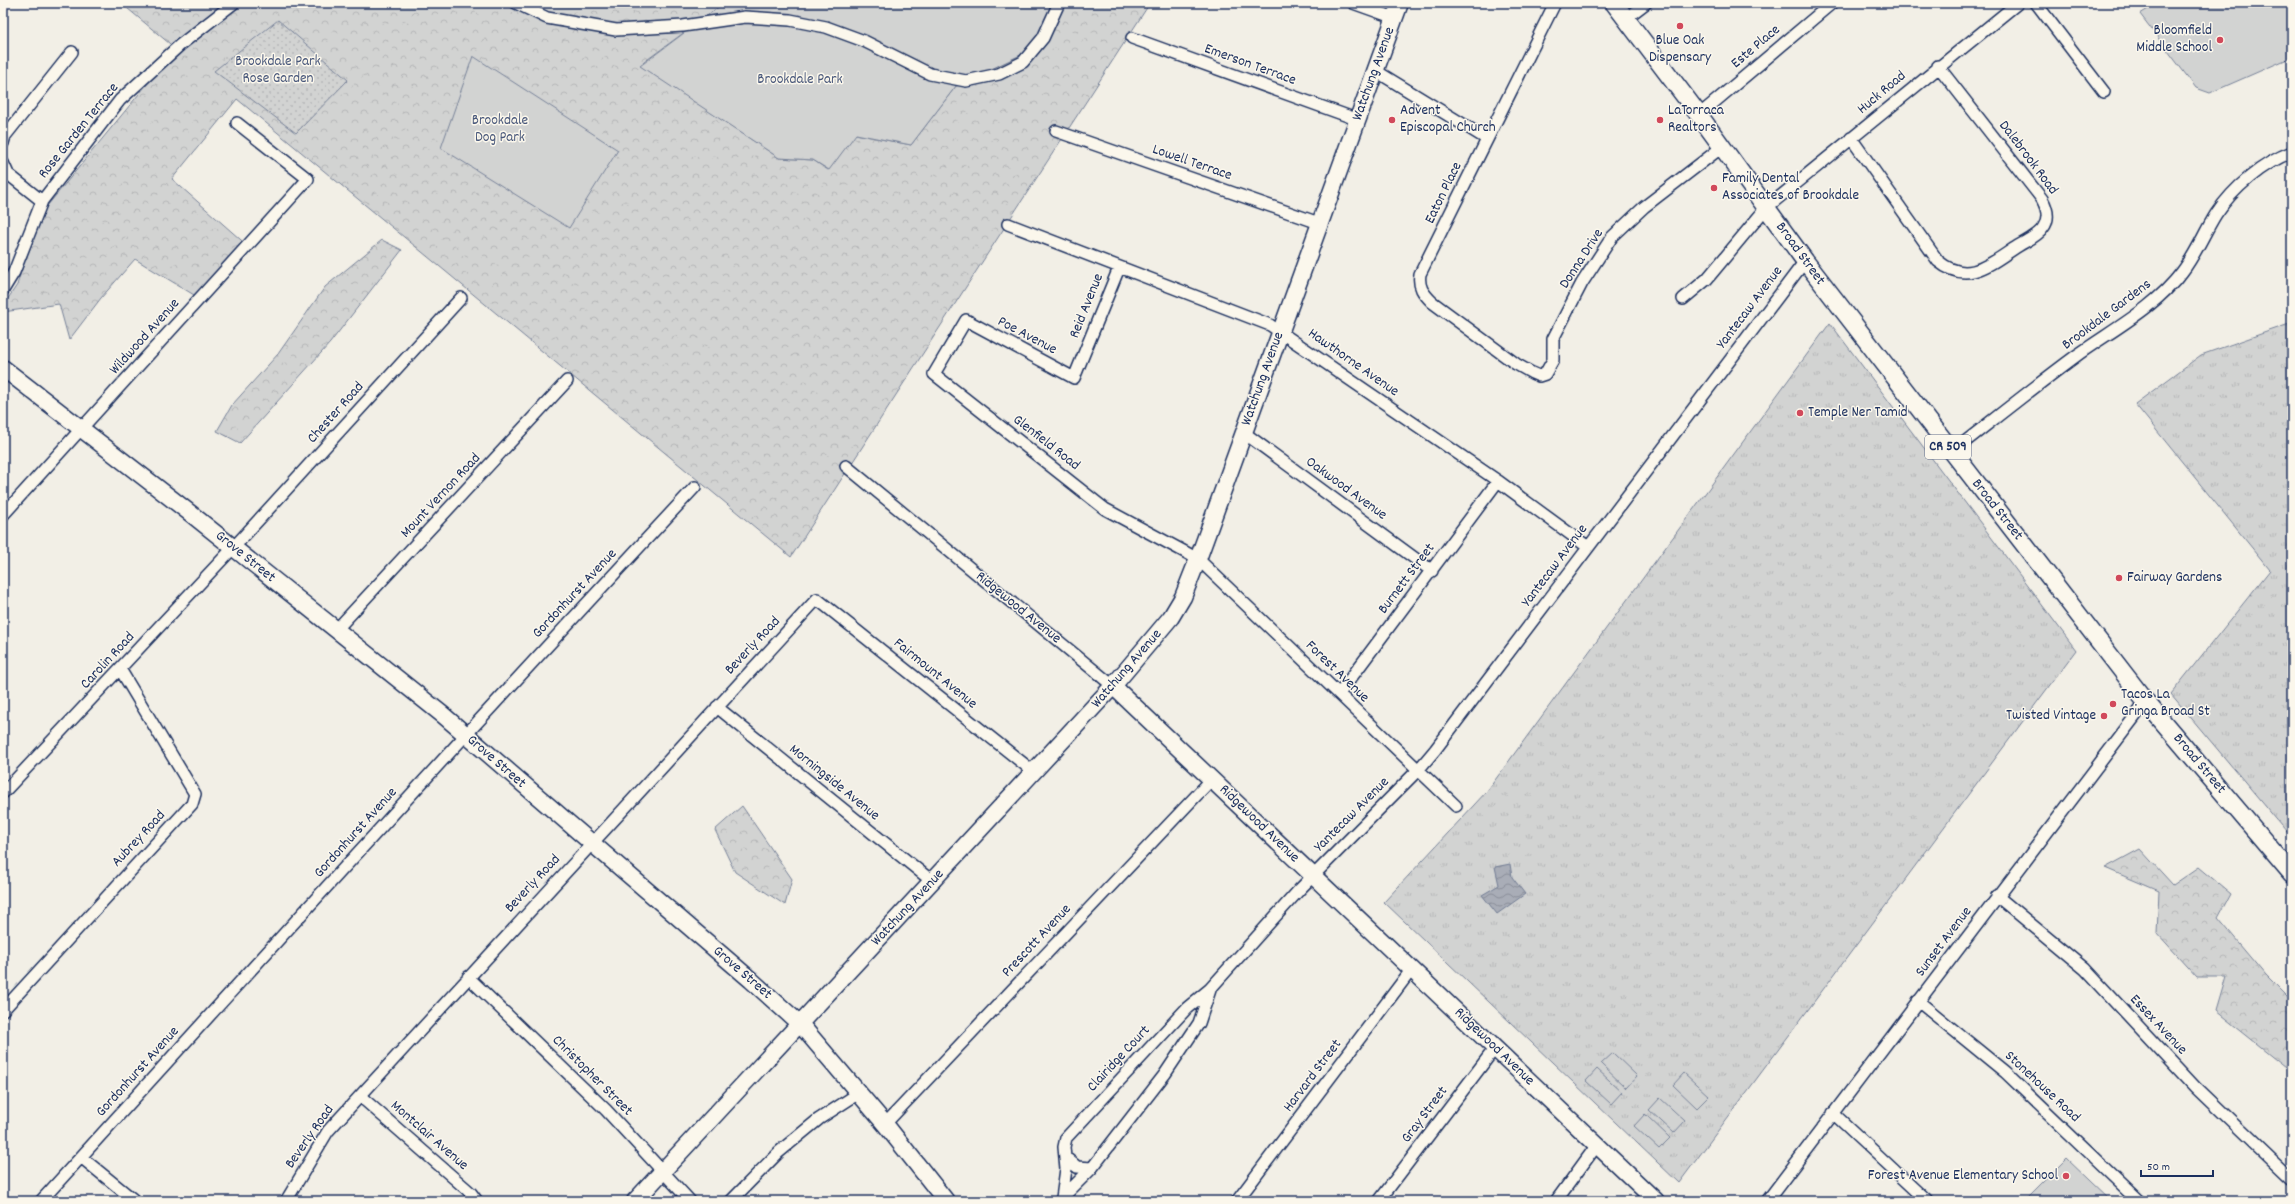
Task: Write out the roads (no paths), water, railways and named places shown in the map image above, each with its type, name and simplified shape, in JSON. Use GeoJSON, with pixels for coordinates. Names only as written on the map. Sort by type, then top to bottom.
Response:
{"type":"FeatureCollection","features":[{"type":"Feature","properties":{"kind":"main road","name":"Broad Street"},"geometry":{"type":"LineString","coordinates":[[1614,3],[1699,115],[1804,261],[2146,702],[2292,874]]}},
{"type":"Feature","properties":{"kind":"main road","name":"Watchung Avenue"},"geometry":{"type":"LineString","coordinates":[[636,1201],[801,1025],[1113,686],[1171,617],[1183,597],[1198,559],[1397,10]]}},
{"type":"Feature","properties":{"kind":"main road","name":"Grove Street"},"geometry":{"type":"LineString","coordinates":[[3,368],[233,548],[465,734],[801,1025],[885,1124],[946,1201]]}},
{"type":"Feature","properties":{"kind":"main road","name":"Ridgewood Avenue"},"geometry":{"type":"LineString","coordinates":[[1113,686],[1656,1201]]}},
{"type":"Feature","properties":{"kind":"street","name":"Rose Garden Terrace"},"geometry":{"type":"LineString","coordinates":[[3,290],[14,272],[42,201],[120,100],[180,45],[234,3]]}},
{"type":"Feature","properties":{"kind":"street"},"geometry":{"type":"LineString","coordinates":[[516,3],[548,18],[616,30],[683,26],[745,17],[790,20],[826,26],[864,41],[930,74],[966,81],[999,74],[1022,62],[1043,38],[1059,3]]}},
{"type":"Feature","properties":{"kind":"street"},"geometry":{"type":"LineString","coordinates":[[1353,3],[1397,10]]}},
{"type":"Feature","properties":{"kind":"street","name":"Eaton Place"},"geometry":{"type":"LineString","coordinates":[[1516,364],[1432,302],[1422,292],[1419,282],[1420,274],[1555,3]]}},
{"type":"Feature","properties":{"kind":"street"},"geometry":{"type":"LineString","coordinates":[[1625,19],[1646,3]]}},
{"type":"Feature","properties":{"kind":"street","name":"Este Place"},"geometry":{"type":"LineString","coordinates":[[1699,115],[1832,3]]}},
{"type":"Feature","properties":{"kind":"street","name":"Huck Road"},"geometry":{"type":"LineString","coordinates":[[1683,299],[1707,279],[1766,208],[1938,66],[2018,3]]}},
{"type":"Feature","properties":{"kind":"street"},"geometry":{"type":"LineString","coordinates":[[2036,3],[2104,92]]}},
{"type":"Feature","properties":{"kind":"street","name":"Emerson Terrace"},"geometry":{"type":"LineString","coordinates":[[1132,38],[1356,119],[1356,121]]}},
{"type":"Feature","properties":{"kind":"street"},"geometry":{"type":"LineString","coordinates":[[3,143],[5,136],[72,52]]}},
{"type":"Feature","properties":{"kind":"street","name":"Dalebrook Road"},"geometry":{"type":"LineString","coordinates":[[1851,138],[1938,261],[1951,270],[1967,273],[1982,269],[2038,234],[2046,221],[2046,206],[2042,199],[1938,66]]}},
{"type":"Feature","properties":{"kind":"street"},"geometry":{"type":"LineString","coordinates":[[1376,71],[1487,139]]}},
{"type":"Feature","properties":{"kind":"street","name":"Wildwood Avenue"},"geometry":{"type":"LineString","coordinates":[[3,515],[308,179],[237,123]]}},
{"type":"Feature","properties":{"kind":"street","name":"Lowell Terrace"},"geometry":{"type":"LineString","coordinates":[[1056,131],[1319,223]]}},
{"type":"Feature","properties":{"kind":"street","name":"Donna Drive"},"geometry":{"type":"LineString","coordinates":[[1516,364],[1539,376],[1546,374],[1553,360],[1553,339],[1582,284],[1612,237],[1644,207],[1722,147]]}},
{"type":"Feature","properties":{"kind":"street","name":"Brookdale Gardens"},"geometry":{"type":"LineString","coordinates":[[1952,452],[2076,356],[2156,299],[2182,273],[2198,249],[2216,214],[2238,187],[2264,168],[2292,152]]}},
{"type":"Feature","properties":{"kind":"street"},"geometry":{"type":"LineString","coordinates":[[3,163],[8,174],[42,201]]}},
{"type":"Feature","properties":{"kind":"street","name":"Hawthorne Avenue"},"geometry":{"type":"LineString","coordinates":[[1008,224],[1118,268],[1270,325],[1498,481],[1588,547]]}},
{"type":"Feature","properties":{"kind":"street","name":"Yantecaw Avenue"},"geometry":{"type":"LineString","coordinates":[[1313,875],[1419,769],[1804,261]]}},
{"type":"Feature","properties":{"kind":"street","name":"Reid Avenue"},"geometry":{"type":"LineString","coordinates":[[1074,378],[1118,268]]}},
{"type":"Feature","properties":{"kind":"street","name":"Chester Road"},"geometry":{"type":"LineString","coordinates":[[233,548],[461,298]]}},
{"type":"Feature","properties":{"kind":"street","name":"Poe Avenue"},"geometry":{"type":"LineString","coordinates":[[966,320],[1074,378]]}},
{"type":"Feature","properties":{"kind":"street","name":"Glenfield Road"},"geometry":{"type":"LineString","coordinates":[[966,320],[934,374],[1105,509],[1198,559]]}},
{"type":"Feature","properties":{"kind":"street","name":"Mount Vernon Road"},"geometry":{"type":"LineString","coordinates":[[336,630],[567,381]]}},
{"type":"Feature","properties":{"kind":"street","name":"Oakwood Avenue"},"geometry":{"type":"LineString","coordinates":[[1243,432],[1432,571]]}},
{"type":"Feature","properties":{"kind":"street","name":"Ridgewood Avenue"},"geometry":{"type":"LineString","coordinates":[[846,466],[1113,686]]}},
{"type":"Feature","properties":{"kind":"street","name":"Burnett Street"},"geometry":{"type":"LineString","coordinates":[[1339,694],[1498,481]]}},
{"type":"Feature","properties":{"kind":"street","name":"Gordonhurst Avenue"},"geometry":{"type":"LineString","coordinates":[[41,1201],[299,920],[465,734],[695,487]]}},
{"type":"Feature","properties":{"kind":"street","name":"Carolin Road"},"geometry":{"type":"LineString","coordinates":[[3,794],[233,548]]}},
{"type":"Feature","properties":{"kind":"street","name":"Forest Avenue"},"geometry":{"type":"LineString","coordinates":[[1198,559],[1456,806]]}},
{"type":"Feature","properties":{"kind":"street","name":"Beverly Road"},"geometry":{"type":"LineString","coordinates":[[286,1201],[328,1131],[817,599]]}},
{"type":"Feature","properties":{"kind":"street","name":"Fairmount Avenue"},"geometry":{"type":"LineString","coordinates":[[817,599],[1034,772]]}},
{"type":"Feature","properties":{"kind":"street","name":"Aubrey Road"},"geometry":{"type":"LineString","coordinates":[[3,1010],[192,804],[195,794],[120,670]]}},
{"type":"Feature","properties":{"kind":"street","name":"Sunset Avenue"},"geometry":{"type":"LineString","coordinates":[[1767,1201],[1997,896],[2146,702]]}},
{"type":"Feature","properties":{"kind":"street","name":"Morningside Avenue"},"geometry":{"type":"LineString","coordinates":[[717,707],[933,882]]}},
{"type":"Feature","properties":{"kind":"street","name":"Prescott Avenue"},"geometry":{"type":"LineString","coordinates":[[885,1124],[1212,779]]}},
{"type":"Feature","properties":{"kind":"street","name":"Clairidge Court"},"geometry":{"type":"LineString","coordinates":[[1060,1199],[1066,1169],[1066,1138],[1187,1008],[1210,990],[1313,875]]}},
{"type":"Feature","properties":{"kind":"street","name":"Essex Avenue"},"geometry":{"type":"LineString","coordinates":[[1997,896],[2085,969],[2195,1087],[2292,1180]]}},
{"type":"Feature","properties":{"kind":"street","name":"Harvard Street"},"geometry":{"type":"LineString","coordinates":[[1237,1201],[1412,969]]}},
{"type":"Feature","properties":{"kind":"street","name":"Christopher Street"},"geometry":{"type":"LineString","coordinates":[[468,977],[606,1110],[690,1201]]}},
{"type":"Feature","properties":{"kind":"street","name":"Clairidge Court"},"geometry":{"type":"LineString","coordinates":[[1060,1199],[1092,1168],[1165,1074],[1199,1023],[1210,990]]}},
{"type":"Feature","properties":{"kind":"street","name":"Stonehouse Road"},"geometry":{"type":"LineString","coordinates":[[1918,1001],[2005,1072],[2140,1201]]}},
{"type":"Feature","properties":{"kind":"street","name":"Gray Street"},"geometry":{"type":"LineString","coordinates":[[1379,1201],[1495,1048]]}},
{"type":"Feature","properties":{"kind":"street"},"geometry":{"type":"LineString","coordinates":[[731,1201],[779,1152],[819,1119],[859,1093]]}},
{"type":"Feature","properties":{"kind":"street","name":"Montclair Avenue"},"geometry":{"type":"LineString","coordinates":[[360,1096],[471,1194],[477,1201]]}},
{"type":"Feature","properties":{"kind":"street"},"geometry":{"type":"LineString","coordinates":[[1833,1113],[1927,1201]]}},
{"type":"Feature","properties":{"kind":"street"},"geometry":{"type":"LineString","coordinates":[[1556,1201],[1597,1145]]}},
{"type":"Feature","properties":{"kind":"street"},"geometry":{"type":"LineString","coordinates":[[81,1157],[135,1201]]}},
{"type":"Feature","properties":{"kind":"street"},"geometry":{"type":"LineString","coordinates":[[1065,1157],[1077,1167],[1092,1168]]}},
{"type":"Feature","properties":{"kind":"water"},"geometry":{"type":"Polygon","coordinates":[[[1510,864],[1512,877],[1525,894],[1497,914],[1482,895],[1499,885],[1495,867],[1510,864]]]}},
{"type":"Feature","properties":{"kind":"place","name":"Blue Oak Dispensary"},"geometry":{"type":"Point","coordinates":[1680,26]}},
{"type":"Feature","properties":{"kind":"place","name":"Bloomfield Middle School"},"geometry":{"type":"Point","coordinates":[2220,40]}},
{"type":"Feature","properties":{"kind":"place","name":"Advent Episcopal Church"},"geometry":{"type":"Point","coordinates":[1392,120]}},
{"type":"Feature","properties":{"kind":"place","name":"LaTorraca Realtors"},"geometry":{"type":"Point","coordinates":[1660,120]}},
{"type":"Feature","properties":{"kind":"place","name":"Family Dental Associates of Brookdale"},"geometry":{"type":"Point","coordinates":[1714,188]}},
{"type":"Feature","properties":{"kind":"place","name":"Temple Ner Tamid"},"geometry":{"type":"Point","coordinates":[1800,413]}},
{"type":"Feature","properties":{"kind":"place","name":"Fairway Gardens"},"geometry":{"type":"Point","coordinates":[2119,578]}},
{"type":"Feature","properties":{"kind":"place","name":"Tacos La Gringa Broad St"},"geometry":{"type":"Point","coordinates":[2113,704]}},
{"type":"Feature","properties":{"kind":"place","name":"Twisted Vintage"},"geometry":{"type":"Point","coordinates":[2104,716]}},
{"type":"Feature","properties":{"kind":"place","name":"Forest Avenue Elementary School"},"geometry":{"type":"Point","coordinates":[2066,1176]}},
{"type":"Feature","properties":{"kind":"park label","name":"Brookdale Park Rose Garden"},"geometry":{"type":"Point","coordinates":[278,70]}},
{"type":"Feature","properties":{"kind":"park label","name":"Brookdale Park"},"geometry":{"type":"Point","coordinates":[800,80]}},
{"type":"Feature","properties":{"kind":"park label","name":"Brookdale Dog Park"},"geometry":{"type":"Point","coordinates":[500,130]}}]}
